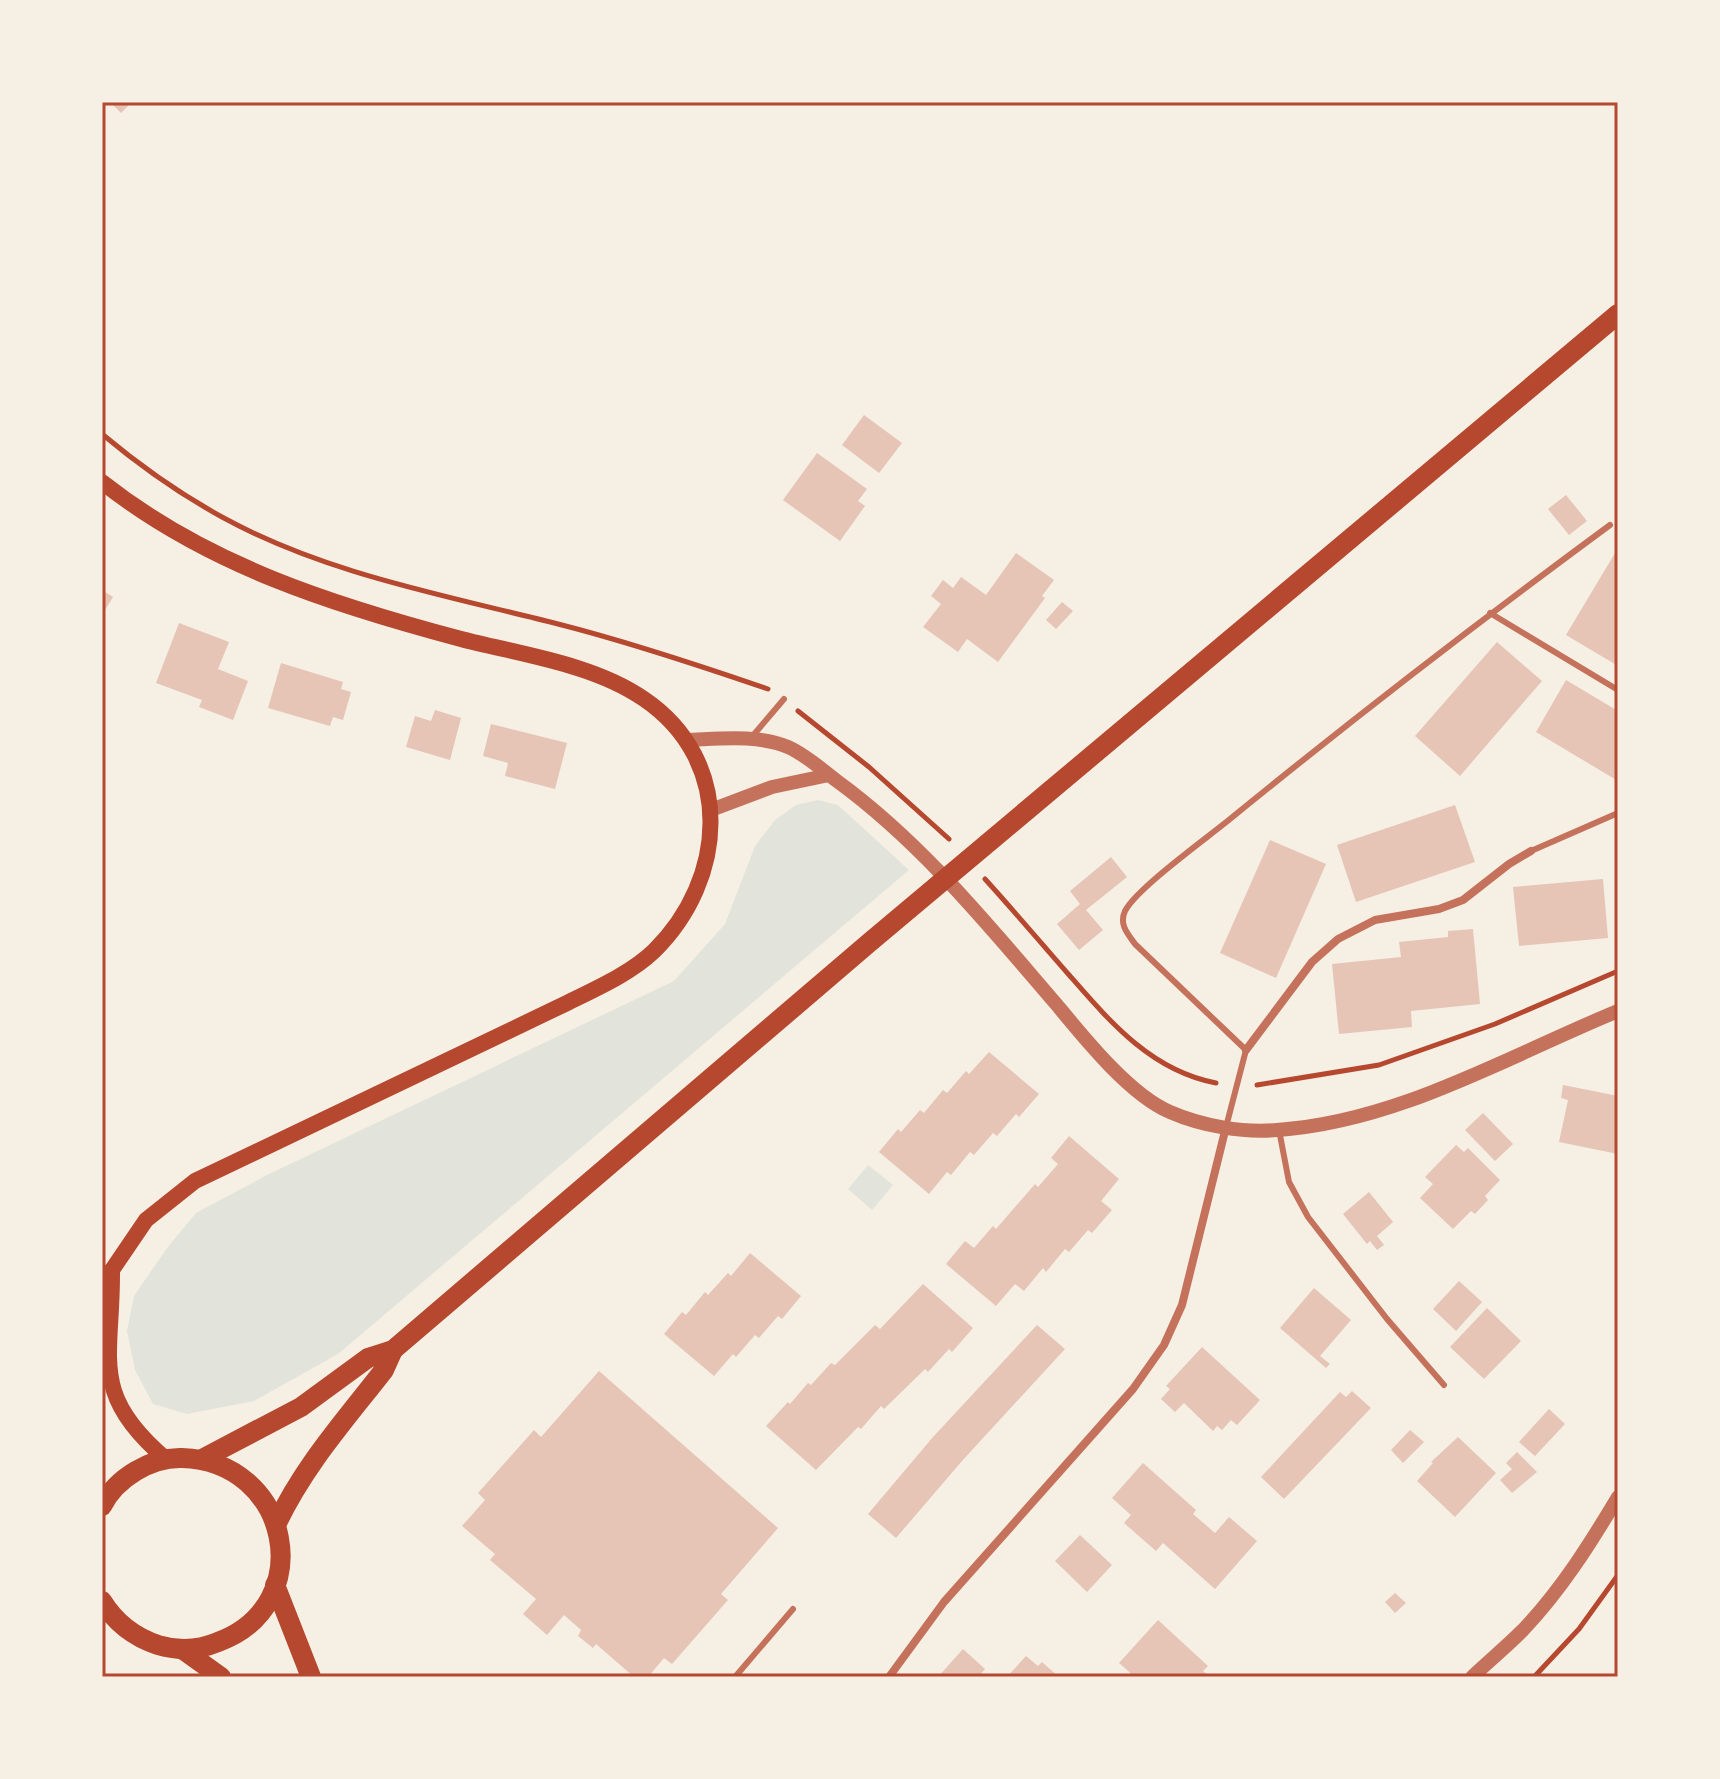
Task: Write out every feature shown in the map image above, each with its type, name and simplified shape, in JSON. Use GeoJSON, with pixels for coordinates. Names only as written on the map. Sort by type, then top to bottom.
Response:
{"type":"FeatureCollection","features":[{"type":"Feature","properties":{"kind":"main road"},"geometry":{"type":"LineString","coordinates":[[202,1459],[301,1407],[368,1358],[393,1350],[870,942],[1618,314]]}},
{"type":"Feature","properties":{"kind":"main road"},"geometry":{"type":"LineString","coordinates":[[102,482],[150,518],[263,577],[398,623],[551,661],[606,679],[645,699],[669,719],[686,740],[703,775],[711,810],[710,843],[699,887],[679,923],[651,953],[613,979],[565,1004],[195,1181],[146,1220],[107,1274],[107,1362],[111,1385],[121,1411],[143,1439],[166,1459]]}},
{"type":"Feature","properties":{"kind":"main road"},"geometry":{"type":"LineString","coordinates":[[276,1525],[303,1473],[384,1370],[393,1350]]}},
{"type":"Feature","properties":{"kind":"main road"},"geometry":{"type":"LineString","coordinates":[[102,1506],[123,1480],[143,1467],[166,1459],[202,1459],[225,1466],[246,1479],[262,1496],[276,1525],[281,1549],[275,1585],[257,1616],[239,1632],[206,1647],[182,1649],[147,1641],[126,1628],[102,1601]]}},
{"type":"Feature","properties":{"kind":"main road"},"geometry":{"type":"LineString","coordinates":[[275,1585],[311,1677]]}},
{"type":"Feature","properties":{"kind":"main road"},"geometry":{"type":"LineString","coordinates":[[182,1649],[221,1677]]}},
{"type":"Feature","properties":{"kind":"street"},"geometry":{"type":"LineString","coordinates":[[686,740],[750,739],[786,746],[860,798],[910,842],[1009,949],[1100,1056],[1136,1089],[1169,1112],[1226,1127],[1279,1130],[1359,1117],[1484,1070],[1618,1011]]}},
{"type":"Feature","properties":{"kind":"street"},"geometry":{"type":"LineString","coordinates":[[711,810],[772,787],[829,775]]}},
{"type":"Feature","properties":{"kind":"street"},"geometry":{"type":"LineString","coordinates":[[1246,1050],[1312,962],[1338,939],[1375,920],[1439,909],[1463,900],[1531,851]]}},
{"type":"Feature","properties":{"kind":"street"},"geometry":{"type":"LineString","coordinates":[[889,1677],[944,1602],[1133,1389],[1164,1345],[1182,1305],[1226,1127]]}},
{"type":"Feature","properties":{"kind":"street"},"geometry":{"type":"LineString","coordinates":[[1472,1677],[1523,1630],[1562,1584],[1593,1541],[1618,1497]]}},
{"type":"Feature","properties":{"kind":"lane"},"geometry":{"type":"LineString","coordinates":[[1226,1127],[1246,1050],[1135,944],[1124,928],[1122,920],[1126,910],[1135,898],[1195,847],[1490,613],[1610,525]]}},
{"type":"Feature","properties":{"kind":"lane"},"geometry":{"type":"LineString","coordinates":[[1490,613],[1618,690]]}},
{"type":"Feature","properties":{"kind":"lane"},"geometry":{"type":"LineString","coordinates":[[750,739],[784,699]]}},
{"type":"Feature","properties":{"kind":"lane"},"geometry":{"type":"LineString","coordinates":[[1531,851],[1618,813]]}},
{"type":"Feature","properties":{"kind":"lane"},"geometry":{"type":"LineString","coordinates":[[1279,1130],[1289,1182],[1308,1217],[1387,1319],[1444,1385]]}},
{"type":"Feature","properties":{"kind":"lane"},"geometry":{"type":"LineString","coordinates":[[735,1677],[793,1609]]}},
{"type":"Feature","properties":{"kind":"path"},"geometry":{"type":"LineString","coordinates":[[102,434],[171,486],[221,517],[298,551],[424,591],[656,651],[772,690],[869,767]]}},
{"type":"Feature","properties":{"kind":"path"},"geometry":{"type":"LineString","coordinates":[[1041,943],[1103,1014],[1135,1045],[1194,1079],[1234,1087],[1379,1065],[1495,1024],[1618,971]]}},
{"type":"Feature","properties":{"kind":"path"},"geometry":{"type":"LineString","coordinates":[[1534,1677],[1579,1629],[1618,1575]]}},
{"type":"Feature","properties":{"kind":"shaded area"},"geometry":{"type":"Polygon","coordinates":[[[818,800],[838,805],[909,870],[338,1354],[254,1401],[187,1414],[153,1404],[135,1370],[127,1331],[134,1296],[196,1213],[269,1174],[674,981],[725,924],[755,846],[775,820],[796,805],[818,800]]]}},
{"type":"Feature","properties":{"kind":"shaded area"},"geometry":{"type":"Polygon","coordinates":[[[868,1165],[893,1185],[872,1210],[848,1189],[868,1165]]]}},
{"type":"Feature","properties":{"kind":"building"},"geometry":{"type":"Polygon","coordinates":[[[110,102],[132,102],[121,113],[110,102]]]}},
{"type":"Feature","properties":{"kind":"building"},"geometry":{"type":"Polygon","coordinates":[[[864,415],[902,443],[879,473],[842,445],[864,415]]]}},
{"type":"Feature","properties":{"kind":"building"},"geometry":{"type":"Polygon","coordinates":[[[817,453],[867,489],[858,501],[865,506],[840,541],[783,500],[817,453]]]}},
{"type":"Feature","properties":{"kind":"building"},"geometry":{"type":"Polygon","coordinates":[[[1566,495],[1587,521],[1569,535],[1548,509],[1566,495]]]}},
{"type":"Feature","properties":{"kind":"building"},"geometry":{"type":"Polygon","coordinates":[[[1618,548],[1618,666],[1566,635],[1618,548]]]}},
{"type":"Feature","properties":{"kind":"building"},"geometry":{"type":"Polygon","coordinates":[[[1016,553],[1054,580],[1042,596],[1045,598],[998,662],[967,639],[958,652],[923,627],[941,604],[931,596],[943,580],[953,588],[961,577],[986,595],[1016,553]]]}},
{"type":"Feature","properties":{"kind":"building"},"geometry":{"type":"Polygon","coordinates":[[[102,590],[113,597],[102,615],[102,590]]]}},
{"type":"Feature","properties":{"kind":"building"},"geometry":{"type":"Polygon","coordinates":[[[1062,602],[1073,611],[1056,629],[1046,620],[1062,602]]]}},
{"type":"Feature","properties":{"kind":"building"},"geometry":{"type":"Polygon","coordinates":[[[179,623],[229,642],[218,669],[248,681],[233,720],[199,707],[202,700],[156,683],[179,623]]]}},
{"type":"Feature","properties":{"kind":"building"},"geometry":{"type":"Polygon","coordinates":[[[1497,642],[1542,681],[1460,776],[1415,736],[1497,642]]]}},
{"type":"Feature","properties":{"kind":"building"},"geometry":{"type":"Polygon","coordinates":[[[281,663],[343,682],[341,689],[351,692],[343,720],[333,717],[330,726],[268,708],[281,663]]]}},
{"type":"Feature","properties":{"kind":"building"},"geometry":{"type":"Polygon","coordinates":[[[1566,680],[1618,711],[1618,781],[1536,732],[1566,680]]]}},
{"type":"Feature","properties":{"kind":"building"},"geometry":{"type":"Polygon","coordinates":[[[435,710],[461,718],[450,760],[406,747],[415,716],[431,721],[435,710]]]}},
{"type":"Feature","properties":{"kind":"building"},"geometry":{"type":"Polygon","coordinates":[[[491,724],[567,743],[555,789],[505,776],[508,763],[483,756],[491,724]]]}},
{"type":"Feature","properties":{"kind":"building"},"geometry":{"type":"Polygon","coordinates":[[[1455,805],[1475,862],[1356,902],[1337,845],[1455,805]]]}},
{"type":"Feature","properties":{"kind":"building"},"geometry":{"type":"Polygon","coordinates":[[[1270,840],[1326,864],[1276,978],[1220,953],[1270,840]]]}},
{"type":"Feature","properties":{"kind":"building"},"geometry":{"type":"Polygon","coordinates":[[[1111,857],[1127,877],[1086,910],[1103,930],[1079,950],[1057,924],[1080,904],[1070,891],[1111,857]]]}},
{"type":"Feature","properties":{"kind":"building"},"geometry":{"type":"Polygon","coordinates":[[[1603,879],[1608,938],[1519,946],[1513,887],[1603,879]]]}},
{"type":"Feature","properties":{"kind":"building"},"geometry":{"type":"Polygon","coordinates":[[[1473,929],[1480,1004],[1411,1011],[1412,1027],[1339,1034],[1332,964],[1401,957],[1399,942],[1448,937],[1448,931],[1473,929]]]}},
{"type":"Feature","properties":{"kind":"building"},"geometry":{"type":"Polygon","coordinates":[[[989,1052],[1039,1094],[997,1136],[993,1133],[974,1155],[970,1152],[951,1175],[947,1172],[929,1194],[879,1152],[898,1129],[901,1132],[920,1110],[924,1113],[943,1090],[947,1093],[966,1071],[969,1074],[989,1052]]]}},
{"type":"Feature","properties":{"kind":"building"},"geometry":{"type":"Polygon","coordinates":[[[1563,1085],[1618,1096],[1618,1154],[1559,1142],[1568,1100],[1561,1098],[1563,1085]]]}},
{"type":"Feature","properties":{"kind":"building"},"geometry":{"type":"Polygon","coordinates":[[[1483,1113],[1513,1144],[1495,1161],[1465,1130],[1483,1113]]]}},
{"type":"Feature","properties":{"kind":"building"},"geometry":{"type":"Polygon","coordinates":[[[1069,1136],[1119,1179],[1101,1201],[1112,1210],[1092,1233],[1088,1230],[1069,1252],[1065,1249],[1046,1272],[1043,1268],[1024,1291],[1015,1284],[996,1306],[946,1264],[965,1241],[974,1248],[993,1226],[996,1229],[1035,1184],[1038,1187],[1058,1164],[1051,1158],[1069,1136]]]}},
{"type":"Feature","properties":{"kind":"building"},"geometry":{"type":"Polygon","coordinates":[[[1456,1145],[1464,1152],[1468,1148],[1500,1180],[1485,1196],[1488,1200],[1475,1214],[1471,1211],[1453,1229],[1420,1198],[1433,1184],[1425,1177],[1456,1145]]]}},
{"type":"Feature","properties":{"kind":"building"},"geometry":{"type":"Polygon","coordinates":[[[1369,1192],[1393,1222],[1377,1236],[1384,1245],[1377,1250],[1370,1241],[1367,1244],[1343,1214],[1369,1192]]]}},
{"type":"Feature","properties":{"kind":"building"},"geometry":{"type":"Polygon","coordinates":[[[750,1253],[801,1296],[782,1319],[778,1316],[759,1338],[755,1335],[714,1376],[664,1334],[682,1312],[686,1315],[705,1292],[708,1295],[728,1273],[731,1276],[750,1253]]]}},
{"type":"Feature","properties":{"kind":"building"},"geometry":{"type":"Polygon","coordinates":[[[1459,1281],[1482,1302],[1456,1331],[1433,1309],[1459,1281]]]}},
{"type":"Feature","properties":{"kind":"building"},"geometry":{"type":"Polygon","coordinates":[[[923,1284],[973,1328],[952,1352],[949,1349],[928,1372],[925,1369],[884,1409],[881,1406],[816,1470],[766,1426],[808,1383],[811,1385],[831,1363],[835,1365],[875,1325],[880,1329],[923,1284]]]}},
{"type":"Feature","properties":{"kind":"building"},"geometry":{"type":"Polygon","coordinates":[[[1314,1288],[1351,1320],[1320,1356],[1330,1364],[1326,1368],[1280,1328],[1314,1288]]]}},
{"type":"Feature","properties":{"kind":"building"},"geometry":{"type":"Polygon","coordinates":[[[1487,1308],[1521,1341],[1484,1379],[1450,1347],[1487,1308]]]}},
{"type":"Feature","properties":{"kind":"building"},"geometry":{"type":"Polygon","coordinates":[[[1037,1325],[1065,1349],[896,1538],[868,1514],[933,1437],[1037,1325]]]}},
{"type":"Feature","properties":{"kind":"building"},"geometry":{"type":"Polygon","coordinates":[[[1202,1347],[1260,1400],[1237,1425],[1231,1420],[1222,1430],[1217,1426],[1213,1431],[1184,1403],[1175,1412],[1161,1399],[1170,1389],[1166,1386],[1202,1347]]]}},
{"type":"Feature","properties":{"kind":"building"},"geometry":{"type":"Polygon","coordinates":[[[599,1371],[778,1528],[721,1594],[728,1600],[672,1664],[664,1658],[648,1677],[634,1677],[596,1644],[593,1648],[578,1636],[581,1630],[564,1615],[547,1635],[523,1614],[536,1599],[490,1560],[495,1554],[462,1526],[485,1500],[478,1493],[534,1430],[541,1437],[599,1371]]]}},
{"type":"Feature","properties":{"kind":"building"},"geometry":{"type":"Polygon","coordinates":[[[1352,1391],[1371,1408],[1284,1499],[1261,1477],[1340,1392],[1346,1397],[1352,1391]]]}},
{"type":"Feature","properties":{"kind":"building"},"geometry":{"type":"Polygon","coordinates":[[[1549,1409],[1565,1424],[1535,1456],[1519,1442],[1549,1409]]]}},
{"type":"Feature","properties":{"kind":"building"},"geometry":{"type":"Polygon","coordinates":[[[1410,1430],[1424,1442],[1403,1463],[1391,1450],[1410,1430]]]}},
{"type":"Feature","properties":{"kind":"building"},"geometry":{"type":"Polygon","coordinates":[[[1458,1437],[1496,1473],[1455,1517],[1417,1481],[1431,1462],[1458,1437]]]}},
{"type":"Feature","properties":{"kind":"building"},"geometry":{"type":"Polygon","coordinates":[[[1517,1452],[1537,1472],[1512,1493],[1500,1480],[1512,1469],[1506,1463],[1517,1452]]]}},
{"type":"Feature","properties":{"kind":"building"},"geometry":{"type":"Polygon","coordinates":[[[1143,1463],[1196,1510],[1193,1514],[1215,1533],[1229,1517],[1257,1541],[1215,1589],[1163,1543],[1156,1551],[1124,1523],[1131,1515],[1112,1498],[1143,1463]]]}},
{"type":"Feature","properties":{"kind":"building"},"geometry":{"type":"Polygon","coordinates":[[[1080,1535],[1112,1565],[1087,1592],[1055,1561],[1080,1535]]]}},
{"type":"Feature","properties":{"kind":"building"},"geometry":{"type":"Polygon","coordinates":[[[1395,1593],[1406,1603],[1395,1613],[1385,1602],[1395,1593]]]}},
{"type":"Feature","properties":{"kind":"building"},"geometry":{"type":"Polygon","coordinates":[[[1158,1620],[1208,1666],[1203,1671],[1210,1677],[1135,1677],[1119,1663],[1158,1620]]]}},
{"type":"Feature","properties":{"kind":"building"},"geometry":{"type":"Polygon","coordinates":[[[963,1649],[985,1669],[978,1677],[938,1677],[963,1649]]]}},
{"type":"Feature","properties":{"kind":"building"},"geometry":{"type":"Polygon","coordinates":[[[1026,1656],[1038,1666],[1042,1662],[1059,1677],[1007,1677],[1026,1656]]]}}]}
